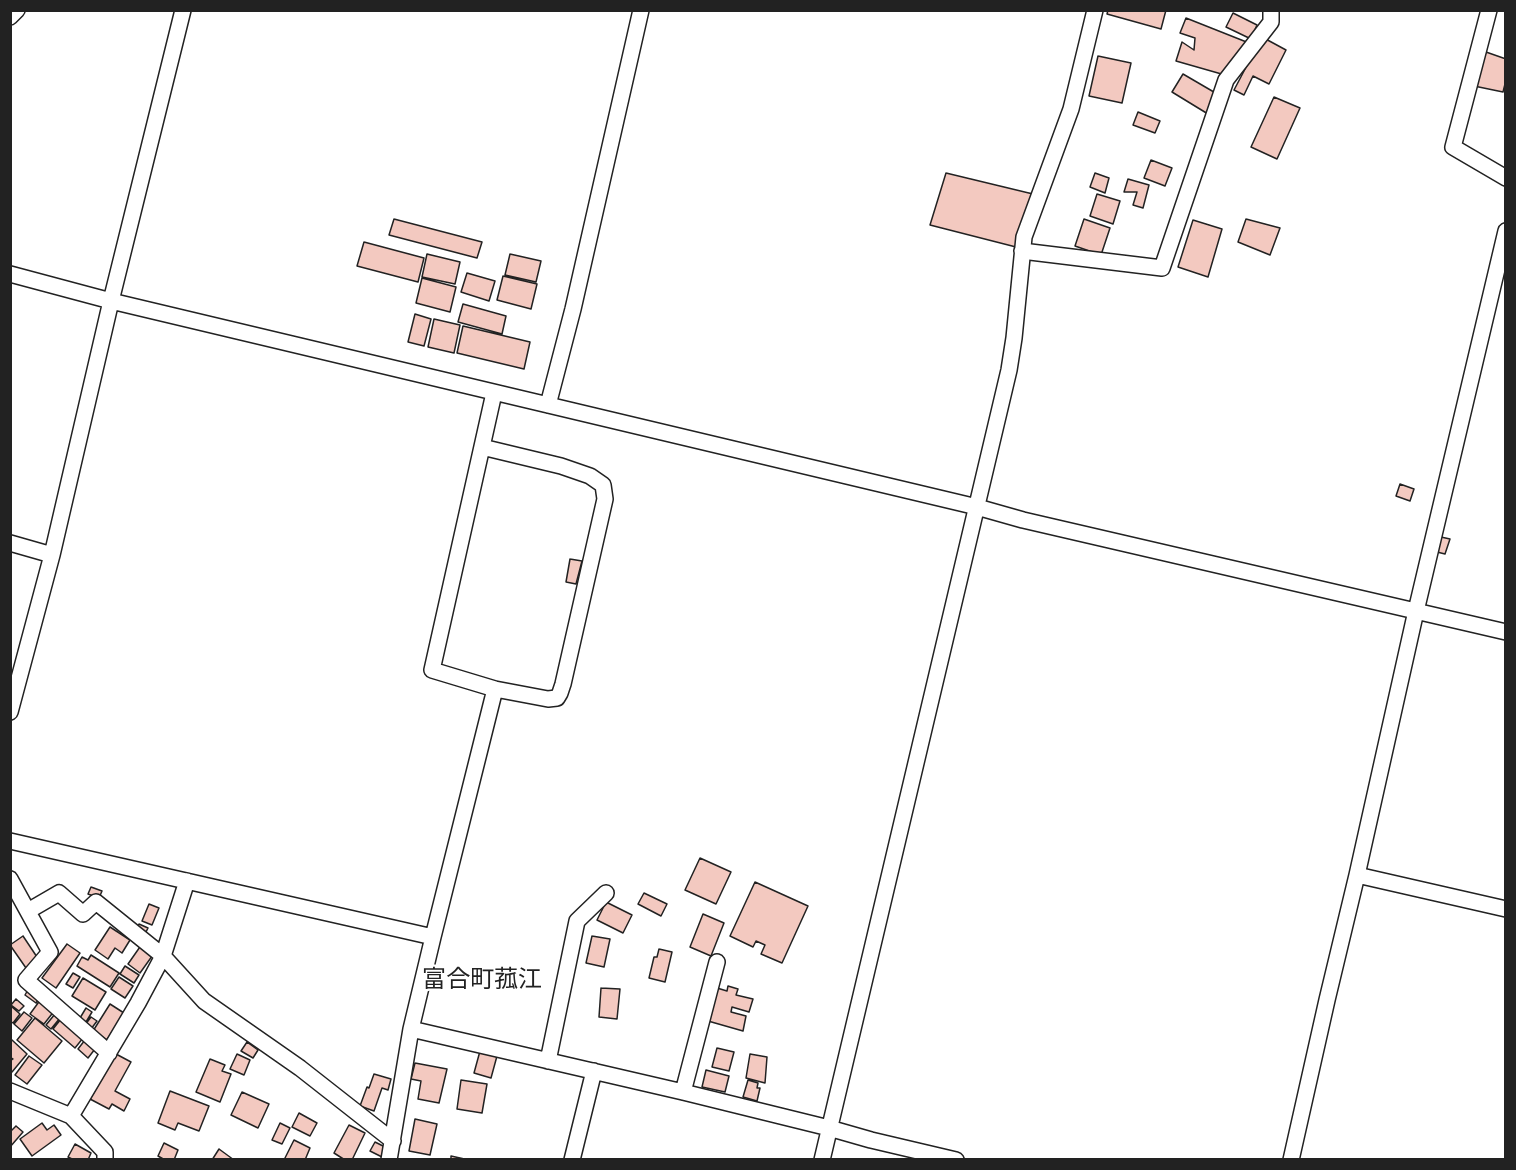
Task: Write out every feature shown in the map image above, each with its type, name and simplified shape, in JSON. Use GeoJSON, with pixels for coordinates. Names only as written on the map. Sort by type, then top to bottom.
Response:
{"type":"FeatureCollection","features":[{"type":"Feature","properties":{"kind":"street"},"geometry":{"type":"LineString","coordinates":[[10,17],[17,10]]}},
{"type":"Feature","properties":{"kind":"street"},"geometry":{"type":"LineString","coordinates":[[10,712],[52,555],[111,301],[183,10]]}},
{"type":"Feature","properties":{"kind":"street"},"geometry":{"type":"LineString","coordinates":[[548,405],[573,309],[641,10]]}},
{"type":"Feature","properties":{"kind":"street"},"geometry":{"type":"LineString","coordinates":[[822,1160],[1009,370],[1024,237],[1071,109],[1095,10]]}},
{"type":"Feature","properties":{"kind":"street"},"geometry":{"type":"LineString","coordinates":[[1022,251],[1162,268],[1226,80],[1271,22],[1271,10]]}},
{"type":"Feature","properties":{"kind":"street"},"geometry":{"type":"LineString","coordinates":[[1489,10],[1453,147],[1506,178]]}},
{"type":"Feature","properties":{"kind":"street"},"geometry":{"type":"LineString","coordinates":[[1291,1160],[1416,611],[1506,231]]}},
{"type":"Feature","properties":{"kind":"street"},"geometry":{"type":"LineString","coordinates":[[10,274],[111,301],[977,507],[1023,520],[1506,632]]}},
{"type":"Feature","properties":{"kind":"street"},"geometry":{"type":"LineString","coordinates":[[482,447],[561,466],[590,476],[603,485],[605,499],[563,684],[556,698],[548,699],[495,689],[432,670],[494,393]]}},
{"type":"Feature","properties":{"kind":"street"},"geometry":{"type":"LineString","coordinates":[[10,543],[52,555]]}},
{"type":"Feature","properties":{"kind":"street"},"geometry":{"type":"LineString","coordinates":[[389,1160],[411,1029],[495,689]]}},
{"type":"Feature","properties":{"kind":"street"},"geometry":{"type":"LineString","coordinates":[[10,841],[433,937]]}},
{"type":"Feature","properties":{"kind":"street"},"geometry":{"type":"LineString","coordinates":[[1357,875],[1506,909]]}},
{"type":"Feature","properties":{"kind":"street"},"geometry":{"type":"LineString","coordinates":[[10,879],[50,952],[26,980],[109,1053]]}},
{"type":"Feature","properties":{"kind":"street"},"geometry":{"type":"LineString","coordinates":[[71,1116],[138,1004],[163,956],[187,881]]}},
{"type":"Feature","properties":{"kind":"street"},"geometry":{"type":"LineString","coordinates":[[28,911],[59,892],[83,914],[96,902],[163,956],[204,1001],[300,1068],[393,1141]]}},
{"type":"Feature","properties":{"kind":"street"},"geometry":{"type":"LineString","coordinates":[[548,1060],[577,921],[606,893]]}},
{"type":"Feature","properties":{"kind":"street"},"geometry":{"type":"LineString","coordinates":[[683,1092],[717,962]]}},
{"type":"Feature","properties":{"kind":"street"},"geometry":{"type":"LineString","coordinates":[[411,1029],[683,1092],[956,1160]]}},
{"type":"Feature","properties":{"kind":"street"},"geometry":{"type":"LineString","coordinates":[[572,1160],[594,1071]]}},
{"type":"Feature","properties":{"kind":"street"},"geometry":{"type":"LineString","coordinates":[[10,1091],[71,1116],[105,1152],[105,1160]]}},
{"type":"Feature","properties":{"kind":"building"},"geometry":{"type":"Polygon","coordinates":[[[1108,10],[1166,10],[1161,29],[1107,14],[1108,10]]]}},
{"type":"Feature","properties":{"kind":"building"},"geometry":{"type":"Polygon","coordinates":[[[1233,13],[1257,25],[1251,39],[1226,27],[1233,13]]]}},
{"type":"Feature","properties":{"kind":"building"},"geometry":{"type":"Polygon","coordinates":[[[1186,18],[1249,43],[1225,75],[1176,61],[1182,42],[1194,50],[1195,38],[1180,33],[1186,18]]]}},
{"type":"Feature","properties":{"kind":"building"},"geometry":{"type":"Polygon","coordinates":[[[1262,37],[1286,50],[1269,84],[1253,76],[1244,95],[1234,90],[1262,37]]]}},
{"type":"Feature","properties":{"kind":"building"},"geometry":{"type":"Polygon","coordinates":[[[1486,52],[1506,59],[1506,80],[1503,92],[1474,86],[1486,52]]]}},
{"type":"Feature","properties":{"kind":"building"},"geometry":{"type":"Polygon","coordinates":[[[1098,56],[1131,63],[1122,103],[1089,96],[1098,56]]]}},
{"type":"Feature","properties":{"kind":"building"},"geometry":{"type":"Polygon","coordinates":[[[1183,74],[1219,95],[1208,114],[1172,92],[1183,74]]]}},
{"type":"Feature","properties":{"kind":"building"},"geometry":{"type":"Polygon","coordinates":[[[1274,97],[1300,108],[1277,159],[1251,147],[1274,97]]]}},
{"type":"Feature","properties":{"kind":"building"},"geometry":{"type":"Polygon","coordinates":[[[1138,112],[1160,121],[1155,133],[1133,125],[1138,112]]]}},
{"type":"Feature","properties":{"kind":"building"},"geometry":{"type":"Polygon","coordinates":[[[1151,160],[1172,168],[1165,186],[1144,178],[1151,160]]]}},
{"type":"Feature","properties":{"kind":"building"},"geometry":{"type":"Polygon","coordinates":[[[946,173],[1033,194],[1016,247],[930,225],[946,173]]]}},
{"type":"Feature","properties":{"kind":"building"},"geometry":{"type":"Polygon","coordinates":[[[1095,173],[1109,178],[1105,193],[1090,187],[1095,173]]]}},
{"type":"Feature","properties":{"kind":"building"},"geometry":{"type":"Polygon","coordinates":[[[1128,179],[1149,185],[1143,208],[1133,205],[1137,192],[1124,192],[1128,179]]]}},
{"type":"Feature","properties":{"kind":"building"},"geometry":{"type":"Polygon","coordinates":[[[1097,194],[1120,201],[1113,224],[1090,216],[1097,194]]]}},
{"type":"Feature","properties":{"kind":"building"},"geometry":{"type":"Polygon","coordinates":[[[394,219],[482,242],[477,258],[389,235],[394,219]]]}},
{"type":"Feature","properties":{"kind":"building"},"geometry":{"type":"Polygon","coordinates":[[[1084,219],[1110,228],[1101,255],[1075,246],[1084,219]]]}},
{"type":"Feature","properties":{"kind":"building"},"geometry":{"type":"Polygon","coordinates":[[[1246,219],[1280,228],[1270,255],[1238,242],[1246,219]]]}},
{"type":"Feature","properties":{"kind":"building"},"geometry":{"type":"Polygon","coordinates":[[[1193,220],[1222,229],[1208,277],[1178,267],[1193,220]]]}},
{"type":"Feature","properties":{"kind":"building"},"geometry":{"type":"Polygon","coordinates":[[[364,242],[424,258],[418,282],[357,266],[364,242]]]}},
{"type":"Feature","properties":{"kind":"building"},"geometry":{"type":"Polygon","coordinates":[[[427,254],[460,262],[455,284],[422,277],[427,254]]]}},
{"type":"Feature","properties":{"kind":"building"},"geometry":{"type":"Polygon","coordinates":[[[510,254],[541,261],[536,282],[505,275],[510,254]]]}},
{"type":"Feature","properties":{"kind":"building"},"geometry":{"type":"Polygon","coordinates":[[[467,273],[495,281],[489,301],[461,292],[467,273]]]}},
{"type":"Feature","properties":{"kind":"building"},"geometry":{"type":"Polygon","coordinates":[[[503,276],[537,284],[531,309],[497,300],[503,276]]]}},
{"type":"Feature","properties":{"kind":"building"},"geometry":{"type":"Polygon","coordinates":[[[422,278],[456,287],[450,312],[416,303],[422,278]]]}},
{"type":"Feature","properties":{"kind":"building"},"geometry":{"type":"Polygon","coordinates":[[[463,304],[506,316],[502,334],[458,322],[463,304]]]}},
{"type":"Feature","properties":{"kind":"building"},"geometry":{"type":"Polygon","coordinates":[[[415,314],[431,319],[424,346],[408,342],[415,314]]]}},
{"type":"Feature","properties":{"kind":"building"},"geometry":{"type":"Polygon","coordinates":[[[434,319],[460,325],[454,353],[428,347],[434,319]]]}},
{"type":"Feature","properties":{"kind":"building"},"geometry":{"type":"Polygon","coordinates":[[[463,326],[530,342],[524,369],[457,353],[463,326]]]}},
{"type":"Feature","properties":{"kind":"building"},"geometry":{"type":"Polygon","coordinates":[[[1400,484],[1414,489],[1410,501],[1396,496],[1400,484]]]}},
{"type":"Feature","properties":{"kind":"building"},"geometry":{"type":"Polygon","coordinates":[[[1441,537],[1450,539],[1445,554],[1437,552],[1441,537]]]}},
{"type":"Feature","properties":{"kind":"building"},"geometry":{"type":"Polygon","coordinates":[[[570,559],[582,561],[576,584],[566,582],[570,559]]]}},
{"type":"Feature","properties":{"kind":"building"},"geometry":{"type":"Polygon","coordinates":[[[700,858],[731,872],[716,904],[685,890],[700,858]]]}},
{"type":"Feature","properties":{"kind":"building"},"geometry":{"type":"Polygon","coordinates":[[[755,882],[808,906],[782,963],[761,954],[765,945],[756,941],[753,947],[730,936],[755,882]]]}},
{"type":"Feature","properties":{"kind":"building"},"geometry":{"type":"Polygon","coordinates":[[[91,887],[102,891],[99,898],[88,894],[91,887]]]}},
{"type":"Feature","properties":{"kind":"building"},"geometry":{"type":"Polygon","coordinates":[[[644,893],[667,904],[661,916],[638,904],[644,893]]]}},
{"type":"Feature","properties":{"kind":"building"},"geometry":{"type":"Polygon","coordinates":[[[606,902],[632,915],[623,933],[597,920],[606,902]]]}},
{"type":"Feature","properties":{"kind":"building"},"geometry":{"type":"Polygon","coordinates":[[[149,904],[159,908],[152,925],[142,921],[149,904]]]}},
{"type":"Feature","properties":{"kind":"building"},"geometry":{"type":"Polygon","coordinates":[[[703,914],[724,923],[711,956],[690,947],[703,914]]]}},
{"type":"Feature","properties":{"kind":"building"},"geometry":{"type":"Polygon","coordinates":[[[139,924],[148,928],[146,932],[137,928],[139,924]]]}},
{"type":"Feature","properties":{"kind":"building"},"geometry":{"type":"Polygon","coordinates":[[[110,927],[130,940],[122,953],[115,948],[108,959],[95,950],[110,927]]]}},
{"type":"Feature","properties":{"kind":"building"},"geometry":{"type":"Polygon","coordinates":[[[23,936],[39,960],[26,968],[10,945],[23,936]]]}},
{"type":"Feature","properties":{"kind":"building"},"geometry":{"type":"Polygon","coordinates":[[[592,936],[610,939],[604,967],[586,963],[592,936]]]}},
{"type":"Feature","properties":{"kind":"building"},"geometry":{"type":"Polygon","coordinates":[[[67,944],[80,953],[56,988],[42,978],[67,944]]]}},
{"type":"Feature","properties":{"kind":"building"},"geometry":{"type":"Polygon","coordinates":[[[142,944],[155,952],[140,973],[128,964],[142,944]]]}},
{"type":"Feature","properties":{"kind":"building"},"geometry":{"type":"Polygon","coordinates":[[[659,949],[672,952],[665,982],[649,978],[654,957],[657,957],[659,949]]]}},
{"type":"Feature","properties":{"kind":"building"},"geometry":{"type":"Polygon","coordinates":[[[91,955],[119,973],[110,987],[77,966],[82,957],[88,960],[91,955]]]}},
{"type":"Feature","properties":{"kind":"building"},"geometry":{"type":"Polygon","coordinates":[[[125,966],[139,975],[134,983],[120,974],[125,966]]]}},
{"type":"Feature","properties":{"kind":"building"},"geometry":{"type":"Polygon","coordinates":[[[73,973],[80,977],[73,988],[66,984],[73,973]]]}},
{"type":"Feature","properties":{"kind":"building"},"geometry":{"type":"Polygon","coordinates":[[[119,977],[133,986],[125,998],[111,989],[119,977]]]}},
{"type":"Feature","properties":{"kind":"building"},"geometry":{"type":"Polygon","coordinates":[[[83,978],[106,992],[95,1010],[72,996],[83,978]]]}},
{"type":"Feature","properties":{"kind":"building"},"geometry":{"type":"Polygon","coordinates":[[[728,986],[738,989],[736,995],[753,999],[749,1012],[732,1007],[731,1012],[746,1016],[743,1031],[708,1021],[717,988],[727,991],[728,986]]]}},
{"type":"Feature","properties":{"kind":"building"},"geometry":{"type":"Polygon","coordinates":[[[29,988],[40,997],[36,1003],[25,995],[29,988]]]}},
{"type":"Feature","properties":{"kind":"building"},"geometry":{"type":"Polygon","coordinates":[[[601,988],[620,989],[617,1019],[599,1017],[601,988]]]}},
{"type":"Feature","properties":{"kind":"building"},"geometry":{"type":"Polygon","coordinates":[[[16,999],[24,1006],[19,1011],[11,1005],[16,999]]]}},
{"type":"Feature","properties":{"kind":"building"},"geometry":{"type":"Polygon","coordinates":[[[41,999],[55,1010],[44,1024],[30,1014],[41,999]]]}},
{"type":"Feature","properties":{"kind":"building"},"geometry":{"type":"Polygon","coordinates":[[[110,1004],[124,1013],[107,1040],[93,1031],[110,1004]]]}},
{"type":"Feature","properties":{"kind":"building"},"geometry":{"type":"Polygon","coordinates":[[[12,1007],[20,1014],[13,1023],[10,1021],[12,1007]]]}},
{"type":"Feature","properties":{"kind":"building"},"geometry":{"type":"Polygon","coordinates":[[[86,1008],[92,1012],[86,1022],[80,1018],[86,1008]]]}},
{"type":"Feature","properties":{"kind":"building"},"geometry":{"type":"Polygon","coordinates":[[[24,1012],[32,1018],[22,1031],[14,1024],[24,1012]]]}},
{"type":"Feature","properties":{"kind":"building"},"geometry":{"type":"Polygon","coordinates":[[[55,1014],[60,1018],[51,1029],[46,1025],[55,1014]]]}},
{"type":"Feature","properties":{"kind":"building"},"geometry":{"type":"Polygon","coordinates":[[[91,1017],[97,1021],[91,1029],[85,1025],[91,1017]]]}},
{"type":"Feature","properties":{"kind":"building"},"geometry":{"type":"Polygon","coordinates":[[[35,1018],[62,1041],[44,1063],[17,1040],[35,1018]]]}},
{"type":"Feature","properties":{"kind":"building"},"geometry":{"type":"Polygon","coordinates":[[[61,1019],[83,1038],[75,1048],[53,1029],[61,1019]]]}},
{"type":"Feature","properties":{"kind":"building"},"geometry":{"type":"Polygon","coordinates":[[[12,1040],[27,1054],[12,1072],[10,1061],[13,1059],[10,1057],[10,1042],[12,1040]]]}},
{"type":"Feature","properties":{"kind":"building"},"geometry":{"type":"Polygon","coordinates":[[[85,1040],[95,1049],[88,1058],[78,1049],[85,1040]]]}},
{"type":"Feature","properties":{"kind":"building"},"geometry":{"type":"Polygon","coordinates":[[[247,1042],[258,1050],[253,1058],[241,1051],[247,1042]]]}},
{"type":"Feature","properties":{"kind":"building"},"geometry":{"type":"Polygon","coordinates":[[[717,1048],[734,1052],[729,1071],[712,1067],[717,1048]]]}},
{"type":"Feature","properties":{"kind":"building"},"geometry":{"type":"Polygon","coordinates":[[[480,1051],[497,1056],[491,1078],[474,1073],[480,1051]]]}},
{"type":"Feature","properties":{"kind":"building"},"geometry":{"type":"Polygon","coordinates":[[[116,1054],[131,1062],[115,1091],[130,1099],[124,1111],[112,1104],[109,1109],[90,1099],[116,1054]]]}},
{"type":"Feature","properties":{"kind":"building"},"geometry":{"type":"Polygon","coordinates":[[[237,1054],[250,1060],[244,1075],[230,1069],[237,1054]]]}},
{"type":"Feature","properties":{"kind":"building"},"geometry":{"type":"Polygon","coordinates":[[[750,1054],[767,1057],[765,1083],[746,1078],[750,1054]]]}},
{"type":"Feature","properties":{"kind":"building"},"geometry":{"type":"Polygon","coordinates":[[[29,1056],[42,1065],[27,1084],[15,1075],[29,1056]]]}},
{"type":"Feature","properties":{"kind":"building"},"geometry":{"type":"Polygon","coordinates":[[[210,1059],[225,1065],[222,1071],[231,1074],[220,1102],[196,1092],[210,1059]]]}},
{"type":"Feature","properties":{"kind":"building"},"geometry":{"type":"Polygon","coordinates":[[[415,1063],[447,1069],[439,1103],[418,1099],[421,1081],[411,1079],[415,1063]]]}},
{"type":"Feature","properties":{"kind":"building"},"geometry":{"type":"Polygon","coordinates":[[[706,1070],[729,1076],[725,1092],[702,1087],[706,1070]]]}},
{"type":"Feature","properties":{"kind":"building"},"geometry":{"type":"Polygon","coordinates":[[[374,1074],[391,1079],[388,1090],[382,1088],[374,1111],[360,1106],[374,1074]]]}},
{"type":"Feature","properties":{"kind":"building"},"geometry":{"type":"Polygon","coordinates":[[[461,1080],[487,1084],[482,1113],[457,1109],[461,1080]]]}},
{"type":"Feature","properties":{"kind":"building"},"geometry":{"type":"Polygon","coordinates":[[[748,1080],[758,1083],[757,1088],[760,1088],[757,1101],[743,1097],[748,1080]]]}},
{"type":"Feature","properties":{"kind":"building"},"geometry":{"type":"Polygon","coordinates":[[[170,1091],[209,1106],[199,1131],[178,1123],[175,1130],[158,1123],[170,1091]]]}},
{"type":"Feature","properties":{"kind":"building"},"geometry":{"type":"Polygon","coordinates":[[[242,1092],[269,1104],[258,1128],[231,1115],[242,1092]]]}},
{"type":"Feature","properties":{"kind":"building"},"geometry":{"type":"Polygon","coordinates":[[[299,1113],[317,1123],[310,1136],[292,1127],[299,1113]]]}},
{"type":"Feature","properties":{"kind":"building"},"geometry":{"type":"Polygon","coordinates":[[[415,1119],[437,1124],[430,1155],[409,1151],[415,1119]]]}},
{"type":"Feature","properties":{"kind":"building"},"geometry":{"type":"Polygon","coordinates":[[[42,1123],[47,1130],[54,1125],[61,1135],[32,1156],[20,1139],[42,1123]]]}},
{"type":"Feature","properties":{"kind":"building"},"geometry":{"type":"Polygon","coordinates":[[[280,1123],[290,1128],[282,1144],[272,1140],[280,1123]]]}},
{"type":"Feature","properties":{"kind":"building"},"geometry":{"type":"Polygon","coordinates":[[[349,1125],[365,1133],[352,1160],[345,1160],[334,1153],[349,1125]]]}},
{"type":"Feature","properties":{"kind":"building"},"geometry":{"type":"Polygon","coordinates":[[[16,1126],[23,1132],[10,1147],[10,1132],[16,1126]]]}},
{"type":"Feature","properties":{"kind":"building"},"geometry":{"type":"Polygon","coordinates":[[[294,1140],[310,1148],[305,1160],[284,1160],[294,1140]]]}},
{"type":"Feature","properties":{"kind":"building"},"geometry":{"type":"Polygon","coordinates":[[[375,1142],[387,1148],[382,1157],[370,1151],[375,1142]]]}},
{"type":"Feature","properties":{"kind":"building"},"geometry":{"type":"Polygon","coordinates":[[[164,1143],[178,1150],[174,1160],[165,1160],[158,1156],[164,1143]]]}},
{"type":"Feature","properties":{"kind":"building"},"geometry":{"type":"Polygon","coordinates":[[[75,1144],[91,1153],[88,1160],[74,1160],[68,1157],[75,1144]]]}},
{"type":"Feature","properties":{"kind":"building"},"geometry":{"type":"Polygon","coordinates":[[[219,1149],[234,1160],[212,1160],[219,1149]]]}},
{"type":"Feature","properties":{"kind":"building"},"geometry":{"type":"Polygon","coordinates":[[[451,1156],[469,1160],[451,1160],[451,1156]]]}},
{"type":"Feature","properties":{"kind":"district","name":"富合町菰江"},"geometry":{"type":"Point","coordinates":[482,980]}}]}
